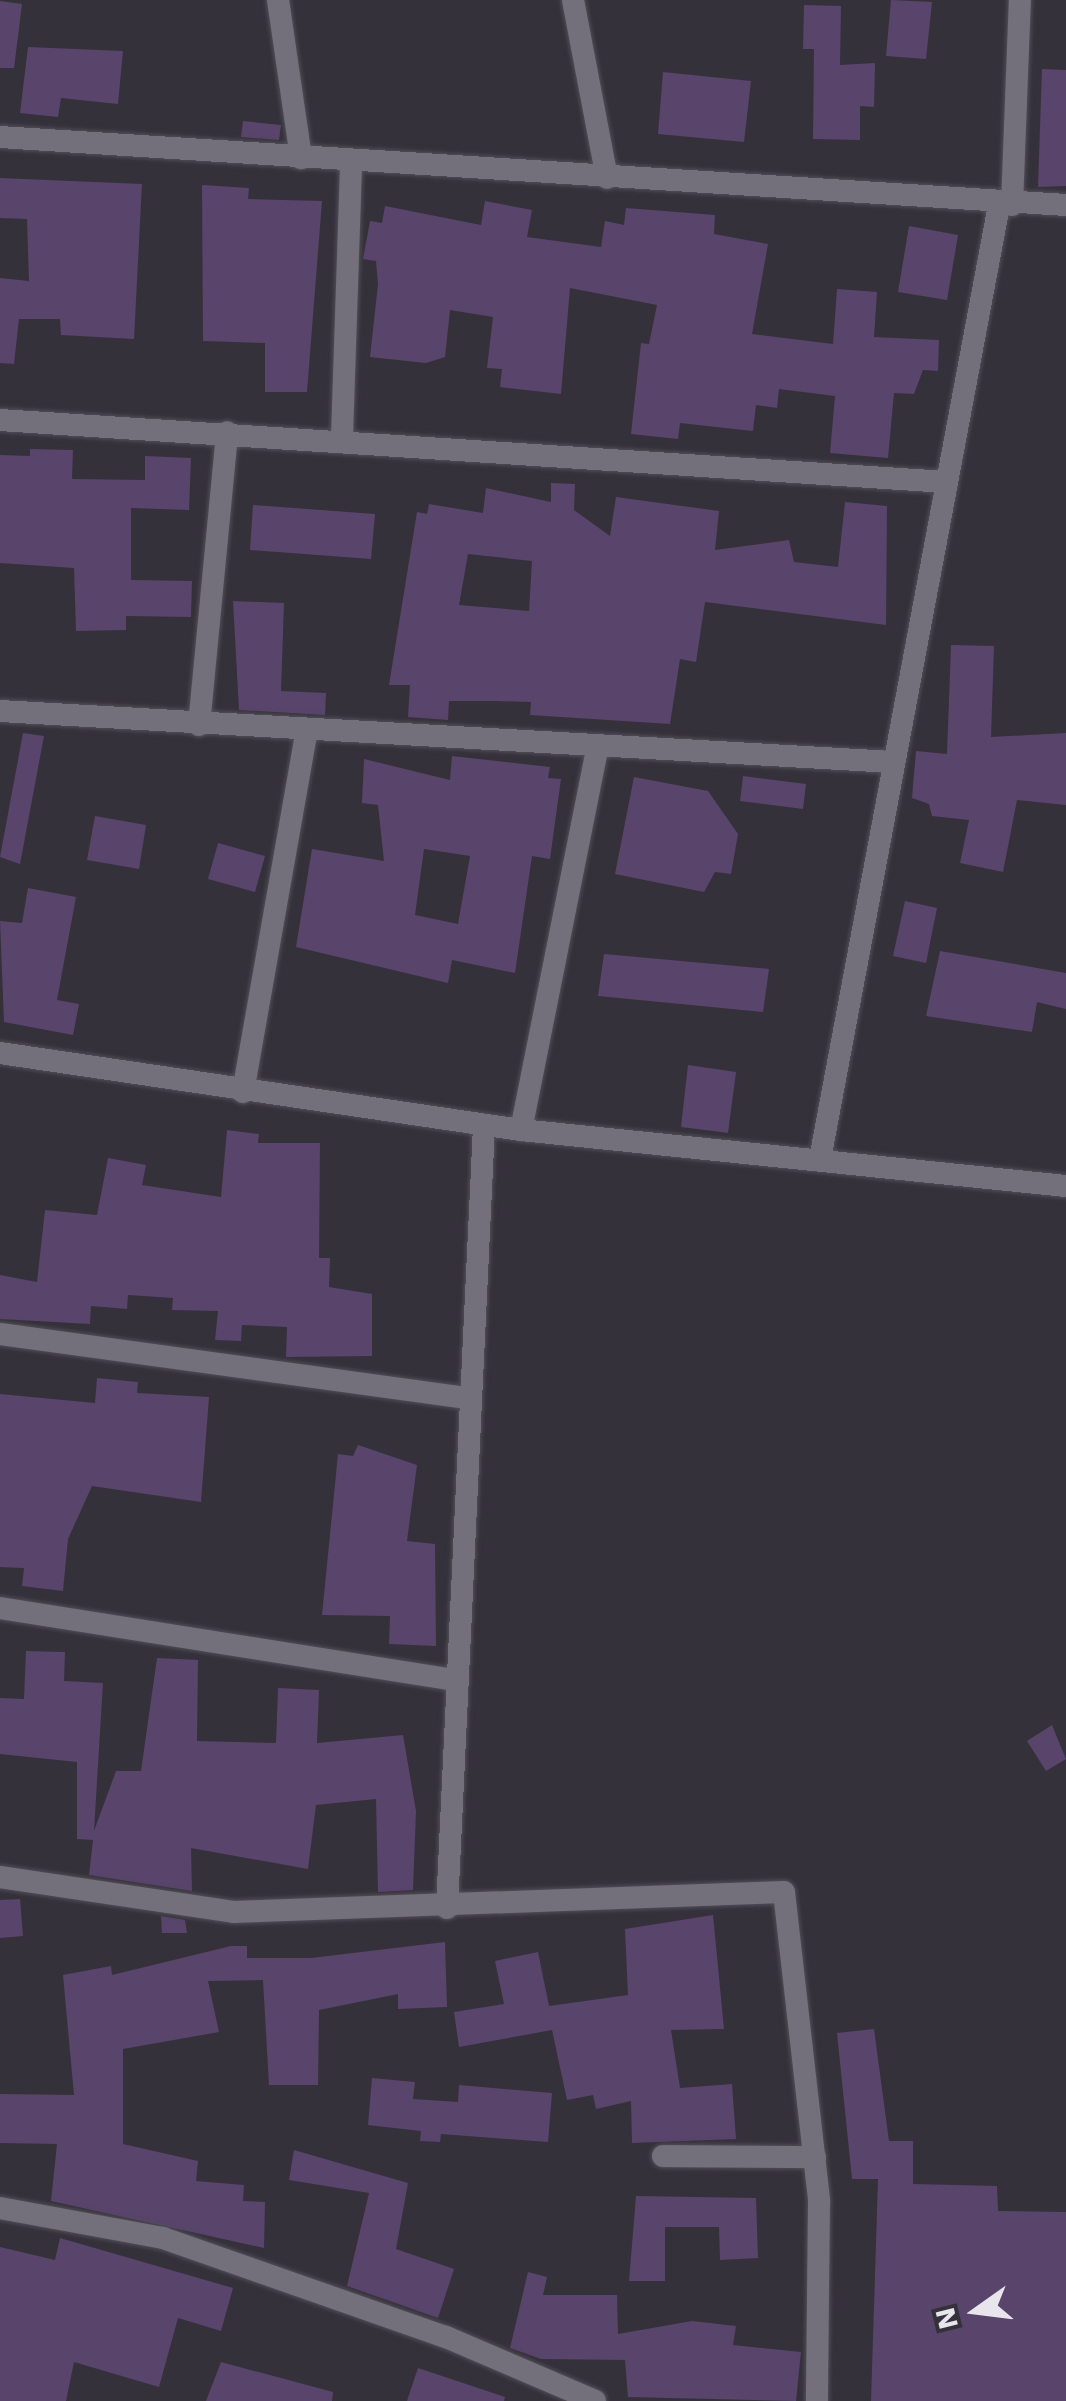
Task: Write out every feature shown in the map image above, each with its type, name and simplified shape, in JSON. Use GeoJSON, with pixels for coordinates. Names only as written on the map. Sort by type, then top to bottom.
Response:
{"type":"FeatureCollection","features":[{"type":"Feature","properties":{"kind":"street"},"geometry":{"type":"LineString","coordinates":[[278,0],[300,158]]}},
{"type":"Feature","properties":{"kind":"street"},"geometry":{"type":"LineString","coordinates":[[573,0],[607,178]]}},
{"type":"Feature","properties":{"kind":"street"},"geometry":{"type":"LineString","coordinates":[[820,1159],[947,482],[1006,205],[1020,0]]}},
{"type":"Feature","properties":{"kind":"street"},"geometry":{"type":"LineString","coordinates":[[0,138],[1006,205],[1066,204]]}},
{"type":"Feature","properties":{"kind":"street"},"geometry":{"type":"LineString","coordinates":[[342,437],[351,161]]}},
{"type":"Feature","properties":{"kind":"street"},"geometry":{"type":"LineString","coordinates":[[0,420],[342,437],[947,482]]}},
{"type":"Feature","properties":{"kind":"street"},"geometry":{"type":"LineString","coordinates":[[199,724],[227,432]]}},
{"type":"Feature","properties":{"kind":"street"},"geometry":{"type":"LineString","coordinates":[[0,711],[306,735],[894,762]]}},
{"type":"Feature","properties":{"kind":"street"},"geometry":{"type":"LineString","coordinates":[[243,1092],[306,735]]}},
{"type":"Feature","properties":{"kind":"street"},"geometry":{"type":"LineString","coordinates":[[522,1130],[597,748]]}},
{"type":"Feature","properties":{"kind":"street"},"geometry":{"type":"LineString","coordinates":[[0,1053],[243,1092],[522,1130],[1066,1186]]}},
{"type":"Feature","properties":{"kind":"street"},"geometry":{"type":"LineString","coordinates":[[447,1908],[466,1398],[484,1125]]}},
{"type":"Feature","properties":{"kind":"street"},"geometry":{"type":"LineString","coordinates":[[0,1334],[466,1398]]}},
{"type":"Feature","properties":{"kind":"street"},"geometry":{"type":"LineString","coordinates":[[0,1608],[456,1680]]}},
{"type":"Feature","properties":{"kind":"street"},"geometry":{"type":"LineString","coordinates":[[0,1877],[233,1912],[447,1908],[784,1892],[815,2157],[817,2401]]}},
{"type":"Feature","properties":{"kind":"street"},"geometry":{"type":"LineString","coordinates":[[663,2156],[815,2157]]}},
{"type":"Feature","properties":{"kind":"street"},"geometry":{"type":"LineString","coordinates":[[0,2208],[163,2238],[446,2337],[595,2401]]}},
{"type":"Feature","properties":{"kind":"building"},"geometry":{"type":"Polygon","coordinates":[[[891,0],[932,2],[926,59],[886,56],[891,0]]]}},
{"type":"Feature","properties":{"kind":"building"},"geometry":{"type":"Polygon","coordinates":[[[0,1],[22,4],[14,68],[0,68],[0,1]]]}},
{"type":"Feature","properties":{"kind":"building"},"geometry":{"type":"Polygon","coordinates":[[[804,5],[841,6],[840,65],[875,63],[874,107],[860,106],[860,140],[813,139],[814,49],[803,49],[804,5]]]}},
{"type":"Feature","properties":{"kind":"building"},"geometry":{"type":"Polygon","coordinates":[[[28,47],[123,51],[118,104],[61,98],[58,117],[20,113],[28,47]]]}},
{"type":"Feature","properties":{"kind":"building"},"geometry":{"type":"Polygon","coordinates":[[[1042,69],[1066,70],[1066,186],[1038,187],[1042,69]]]}},
{"type":"Feature","properties":{"kind":"building"},"geometry":{"type":"Polygon","coordinates":[[[663,72],[751,81],[744,142],[658,134],[663,72]]]}},
{"type":"Feature","properties":{"kind":"building"},"geometry":{"type":"Polygon","coordinates":[[[243,121],[281,125],[279,140],[241,137],[243,121]]]}},
{"type":"Feature","properties":{"kind":"building"},"geometry":{"type":"Polygon","coordinates":[[[0,178],[142,184],[134,339],[61,335],[60,319],[19,319],[14,364],[0,363],[0,278],[29,281],[27,219],[0,218],[0,178]]]}},
{"type":"Feature","properties":{"kind":"building"},"geometry":{"type":"Polygon","coordinates":[[[202,185],[249,188],[248,199],[322,201],[307,392],[265,392],[265,343],[203,341],[202,185]]]}},
{"type":"Feature","properties":{"kind":"building"},"geometry":{"type":"Polygon","coordinates":[[[485,201],[532,210],[527,237],[601,247],[605,221],[624,225],[626,208],[715,215],[714,234],[768,244],[752,334],[833,344],[837,289],[877,292],[874,337],[939,340],[938,371],[923,370],[914,394],[894,393],[888,458],[830,453],[835,396],[779,389],[777,408],[756,405],[753,431],[680,423],[678,439],[631,434],[641,343],[649,344],[657,305],[570,288],[561,394],[500,387],[502,369],[487,368],[493,317],[450,310],[445,357],[426,363],[370,357],[378,284],[376,261],[363,259],[370,221],[382,223],[385,206],[481,225],[485,201]]]}},
{"type":"Feature","properties":{"kind":"building"},"geometry":{"type":"Polygon","coordinates":[[[909,226],[958,235],[947,300],[898,292],[909,226]]]}},
{"type":"Feature","properties":{"kind":"building"},"geometry":{"type":"Polygon","coordinates":[[[30,449],[73,450],[72,479],[145,480],[145,456],[191,458],[189,510],[131,508],[131,580],[192,581],[191,617],[126,616],[126,630],[76,631],[74,568],[0,563],[0,455],[30,456],[30,449]]]}},
{"type":"Feature","properties":{"kind":"building"},"geometry":{"type":"Polygon","coordinates":[[[551,483],[575,484],[574,510],[610,536],[616,497],[719,511],[715,550],[789,540],[794,562],[838,567],[845,502],[887,506],[886,625],[705,602],[696,662],[680,659],[670,724],[530,715],[531,702],[495,701],[449,701],[448,720],[408,717],[410,685],[389,685],[417,512],[427,514],[429,504],[483,513],[486,488],[551,502],[551,483]],[[468,554],[459,605],[529,611],[532,561],[468,554]]]}},
{"type":"Feature","properties":{"kind":"building"},"geometry":{"type":"Polygon","coordinates":[[[253,505],[375,514],[371,559],[250,550],[253,505]]]}},
{"type":"Feature","properties":{"kind":"building"},"geometry":{"type":"Polygon","coordinates":[[[233,601],[284,603],[281,691],[326,693],[325,715],[239,710],[233,601]]]}},
{"type":"Feature","properties":{"kind":"building"},"geometry":{"type":"Polygon","coordinates":[[[951,645],[994,646],[991,737],[1066,733],[1066,805],[1017,800],[1003,872],[960,863],[969,820],[932,816],[929,804],[912,798],[916,751],[947,754],[951,645]]]}},
{"type":"Feature","properties":{"kind":"building"},"geometry":{"type":"Polygon","coordinates":[[[23,733],[44,736],[20,864],[0,857],[23,733]]]}},
{"type":"Feature","properties":{"kind":"building"},"geometry":{"type":"Polygon","coordinates":[[[452,756],[550,767],[548,778],[561,779],[550,859],[532,856],[515,973],[452,960],[448,983],[296,947],[312,849],[384,861],[378,805],[362,803],[364,759],[450,780],[452,756]],[[424,849],[415,915],[458,924],[470,856],[424,849]]]}},
{"type":"Feature","properties":{"kind":"building"},"geometry":{"type":"Polygon","coordinates":[[[743,776],[806,784],[803,809],[740,801],[743,776]]]}},
{"type":"Feature","properties":{"kind":"building"},"geometry":{"type":"Polygon","coordinates":[[[634,777],[708,791],[738,834],[731,874],[715,872],[704,892],[615,874],[634,777]]]}},
{"type":"Feature","properties":{"kind":"building"},"geometry":{"type":"Polygon","coordinates":[[[95,816],[146,825],[139,869],[87,860],[95,816]]]}},
{"type":"Feature","properties":{"kind":"building"},"geometry":{"type":"Polygon","coordinates":[[[218,843],[265,856],[255,892],[208,879],[218,843]]]}},
{"type":"Feature","properties":{"kind":"building"},"geometry":{"type":"Polygon","coordinates":[[[28,888],[76,897],[57,1000],[79,1004],[73,1035],[4,1022],[0,921],[22,923],[28,888]]]}},
{"type":"Feature","properties":{"kind":"building"},"geometry":{"type":"Polygon","coordinates":[[[905,901],[937,908],[926,963],[893,956],[905,901]]]}},
{"type":"Feature","properties":{"kind":"building"},"geometry":{"type":"Polygon","coordinates":[[[940,951],[1066,973],[1066,1009],[1037,1002],[1032,1032],[926,1016],[940,951]]]}},
{"type":"Feature","properties":{"kind":"building"},"geometry":{"type":"Polygon","coordinates":[[[604,954],[769,969],[763,1012],[598,996],[604,954]]]}},
{"type":"Feature","properties":{"kind":"building"},"geometry":{"type":"Polygon","coordinates":[[[688,1065],[736,1072],[728,1133],[681,1127],[688,1065]]]}},
{"type":"Feature","properties":{"kind":"building"},"geometry":{"type":"Polygon","coordinates":[[[227,1130],[259,1134],[258,1143],[320,1143],[319,1258],[330,1258],[329,1287],[372,1294],[372,1356],[286,1357],[287,1327],[242,1325],[241,1341],[215,1340],[218,1311],[172,1310],[173,1298],[128,1295],[127,1309],[91,1306],[90,1324],[0,1319],[0,1275],[37,1282],[45,1210],[97,1215],[108,1158],[146,1165],[142,1185],[221,1197],[227,1130]]]}},
{"type":"Feature","properties":{"kind":"building"},"geometry":{"type":"Polygon","coordinates":[[[97,1378],[138,1382],[137,1393],[209,1397],[201,1502],[92,1486],[68,1539],[63,1591],[22,1586],[24,1568],[0,1567],[0,1394],[95,1403],[97,1378]]]}},
{"type":"Feature","properties":{"kind":"building"},"geometry":{"type":"Polygon","coordinates":[[[358,1445],[417,1465],[407,1541],[435,1544],[436,1646],[389,1644],[390,1616],[322,1615],[338,1454],[353,1456],[358,1445]]]}},
{"type":"Feature","properties":{"kind":"building"},"geometry":{"type":"Polygon","coordinates":[[[26,1651],[65,1652],[64,1681],[103,1683],[94,1831],[116,1771],[141,1771],[157,1658],[198,1660],[197,1741],[276,1743],[278,1688],[319,1690],[317,1743],[403,1735],[416,1811],[413,1890],[378,1892],[376,1799],[316,1805],[308,1869],[191,1848],[192,1891],[89,1875],[93,1840],[77,1839],[77,1762],[0,1754],[0,1698],[24,1699],[26,1651]]]}},
{"type":"Feature","properties":{"kind":"building"},"geometry":{"type":"Polygon","coordinates":[[[1052,1725],[1066,1759],[1046,1771],[1027,1741],[1052,1725]]]}},
{"type":"Feature","properties":{"kind":"building"},"geometry":{"type":"Polygon","coordinates":[[[20,1899],[23,1936],[0,1938],[0,1900],[20,1899]]]}},
{"type":"Feature","properties":{"kind":"building"},"geometry":{"type":"Polygon","coordinates":[[[713,1915],[724,2029],[671,2030],[680,2088],[732,2084],[736,2139],[632,2143],[631,2101],[596,2109],[593,2095],[567,2100],[552,2030],[459,2047],[454,2012],[504,2004],[495,1961],[538,1952],[549,2006],[628,1995],[625,1929],[713,1915]]]}},
{"type":"Feature","properties":{"kind":"building"},"geometry":{"type":"Polygon","coordinates":[[[161,1916],[185,1920],[187,1933],[162,1933],[161,1916]]]}},
{"type":"Feature","properties":{"kind":"building"},"geometry":{"type":"Polygon","coordinates":[[[445,1942],[447,2007],[398,2009],[398,1994],[319,2010],[318,2085],[269,2085],[263,1980],[208,1981],[219,2032],[123,2049],[123,2144],[198,2161],[196,2181],[244,2185],[243,2201],[265,2202],[264,2248],[51,2201],[57,2144],[0,2143],[0,2094],[74,2095],[63,1975],[111,1966],[112,1975],[231,1946],[247,1946],[247,1958],[311,1958],[445,1942]]]}},
{"type":"Feature","properties":{"kind":"building"},"geometry":{"type":"Polygon","coordinates":[[[874,2029],[889,2141],[913,2141],[913,2184],[997,2186],[998,2211],[1066,2212],[1066,2401],[871,2401],[878,2179],[852,2179],[837,2033],[874,2029]]]}},
{"type":"Feature","properties":{"kind":"building"},"geometry":{"type":"Polygon","coordinates":[[[372,2078],[415,2082],[413,2099],[458,2102],[459,2085],[552,2093],[548,2142],[441,2134],[440,2142],[420,2141],[421,2131],[368,2125],[372,2078]]]}},
{"type":"Feature","properties":{"kind":"building"},"geometry":{"type":"Polygon","coordinates":[[[294,2150],[408,2183],[396,2249],[454,2269],[438,2318],[347,2286],[369,2193],[289,2180],[294,2150]]]}},
{"type":"Feature","properties":{"kind":"building"},"geometry":{"type":"Polygon","coordinates":[[[636,2196],[756,2198],[758,2258],[720,2260],[719,2227],[665,2227],[665,2281],[629,2281],[636,2196]]]}},
{"type":"Feature","properties":{"kind":"building"},"geometry":{"type":"Polygon","coordinates":[[[60,2238],[233,2288],[221,2331],[178,2318],[159,2387],[74,2362],[66,2401],[0,2401],[0,2247],[55,2260],[60,2238]]]}},
{"type":"Feature","properties":{"kind":"building"},"geometry":{"type":"Polygon","coordinates":[[[528,2272],[547,2277],[543,2295],[617,2295],[618,2334],[692,2321],[736,2326],[733,2345],[801,2352],[796,2401],[628,2397],[625,2360],[541,2359],[510,2348],[528,2272]]]}},
{"type":"Feature","properties":{"kind":"building"},"geometry":{"type":"Polygon","coordinates":[[[221,2362],[333,2392],[332,2401],[206,2401],[221,2362]]]}},
{"type":"Feature","properties":{"kind":"building"},"geometry":{"type":"Polygon","coordinates":[[[418,2368],[505,2397],[504,2401],[407,2401],[418,2368]]]}}]}
